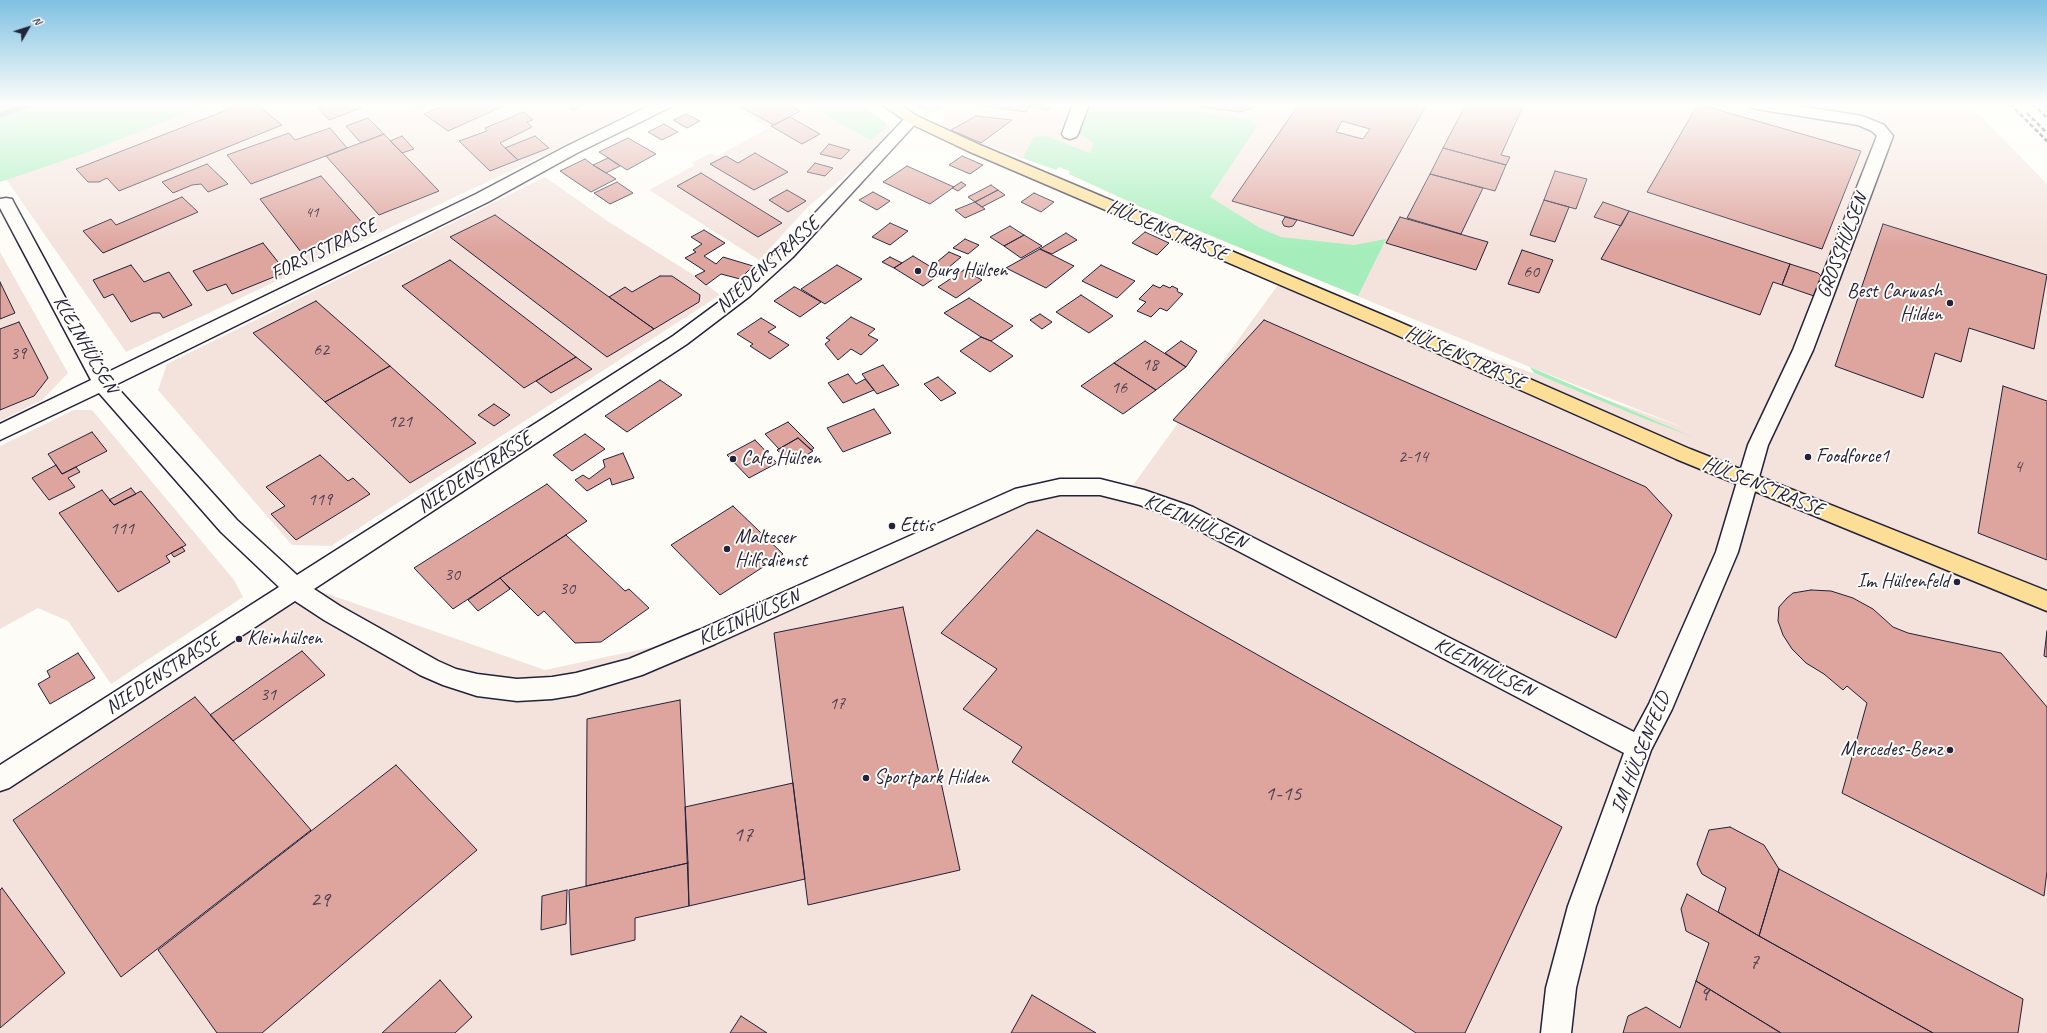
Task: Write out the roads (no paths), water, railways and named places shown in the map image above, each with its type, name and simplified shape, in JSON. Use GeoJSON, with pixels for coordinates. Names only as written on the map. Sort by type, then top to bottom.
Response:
{"type":"FeatureCollection","features":[{"type":"Feature","properties":{"kind":"main road","name":"HÜLSENSTRASSE"},"geometry":{"type":"LineString","coordinates":[[984,152],[1747,480],[2047,602]]}},
{"type":"Feature","properties":{"kind":"street","name":"FORSTSTRASSE"},"geometry":{"type":"LineString","coordinates":[[0,433],[482,198],[569,152]]}},
{"type":"Feature","properties":{"kind":"street","name":"NIEDENSTRASSE"},"geometry":{"type":"LineString","coordinates":[[0,779],[648,361],[744,292],[804,236],[881,152]]}},
{"type":"Feature","properties":{"kind":"street","name":"GROSSHÜLSEN"},"geometry":{"type":"LineString","coordinates":[[1747,480],[1758,445],[1803,350],[1879,152]]}},
{"type":"Feature","properties":{"kind":"street","name":"KLEINHÜLSEN"},"geometry":{"type":"LineString","coordinates":[[6,204],[102,383],[229,526],[296,589],[332,614],[429,668],[452,678],[477,684],[517,690],[552,688],[576,684],[633,668],[707,637],[1023,495],[1060,487],[1100,487],[1144,498],[1185,513],[1639,748]]}},
{"type":"Feature","properties":{"kind":"street","name":"IM HÜLSENFELD"},"geometry":{"type":"LineString","coordinates":[[1556,1033],[1561,988],[1582,906],[1639,748],[1659,709],[1727,552],[1738,517],[1747,480]]}},
{"type":"Feature","properties":{"kind":"place","name":"Burg Hülsen"},"geometry":{"type":"Point","coordinates":[918,271]}},
{"type":"Feature","properties":{"kind":"place","name":"Best Carwash Hilden"},"geometry":{"type":"Point","coordinates":[1950,303]}},
{"type":"Feature","properties":{"kind":"place","name":"Foodforce1"},"geometry":{"type":"Point","coordinates":[1808,457]}},
{"type":"Feature","properties":{"kind":"place","name":"Cafe Hülsen"},"geometry":{"type":"Point","coordinates":[733,459]}},
{"type":"Feature","properties":{"kind":"place","name":"Ettis"},"geometry":{"type":"Point","coordinates":[892,526]}},
{"type":"Feature","properties":{"kind":"place","name":"Malteser Hilfsdienst"},"geometry":{"type":"Point","coordinates":[727,549]}},
{"type":"Feature","properties":{"kind":"place","name":"Im Hülsenfeld"},"geometry":{"type":"Point","coordinates":[1957,582]}},
{"type":"Feature","properties":{"kind":"place","name":"Kleinhülsen"},"geometry":{"type":"Point","coordinates":[239,639]}},
{"type":"Feature","properties":{"kind":"place","name":"Mercedes-Benz"},"geometry":{"type":"Point","coordinates":[1950,750]}},
{"type":"Feature","properties":{"kind":"place","name":"Sportpark Hilden"},"geometry":{"type":"Point","coordinates":[866,778]}}]}
